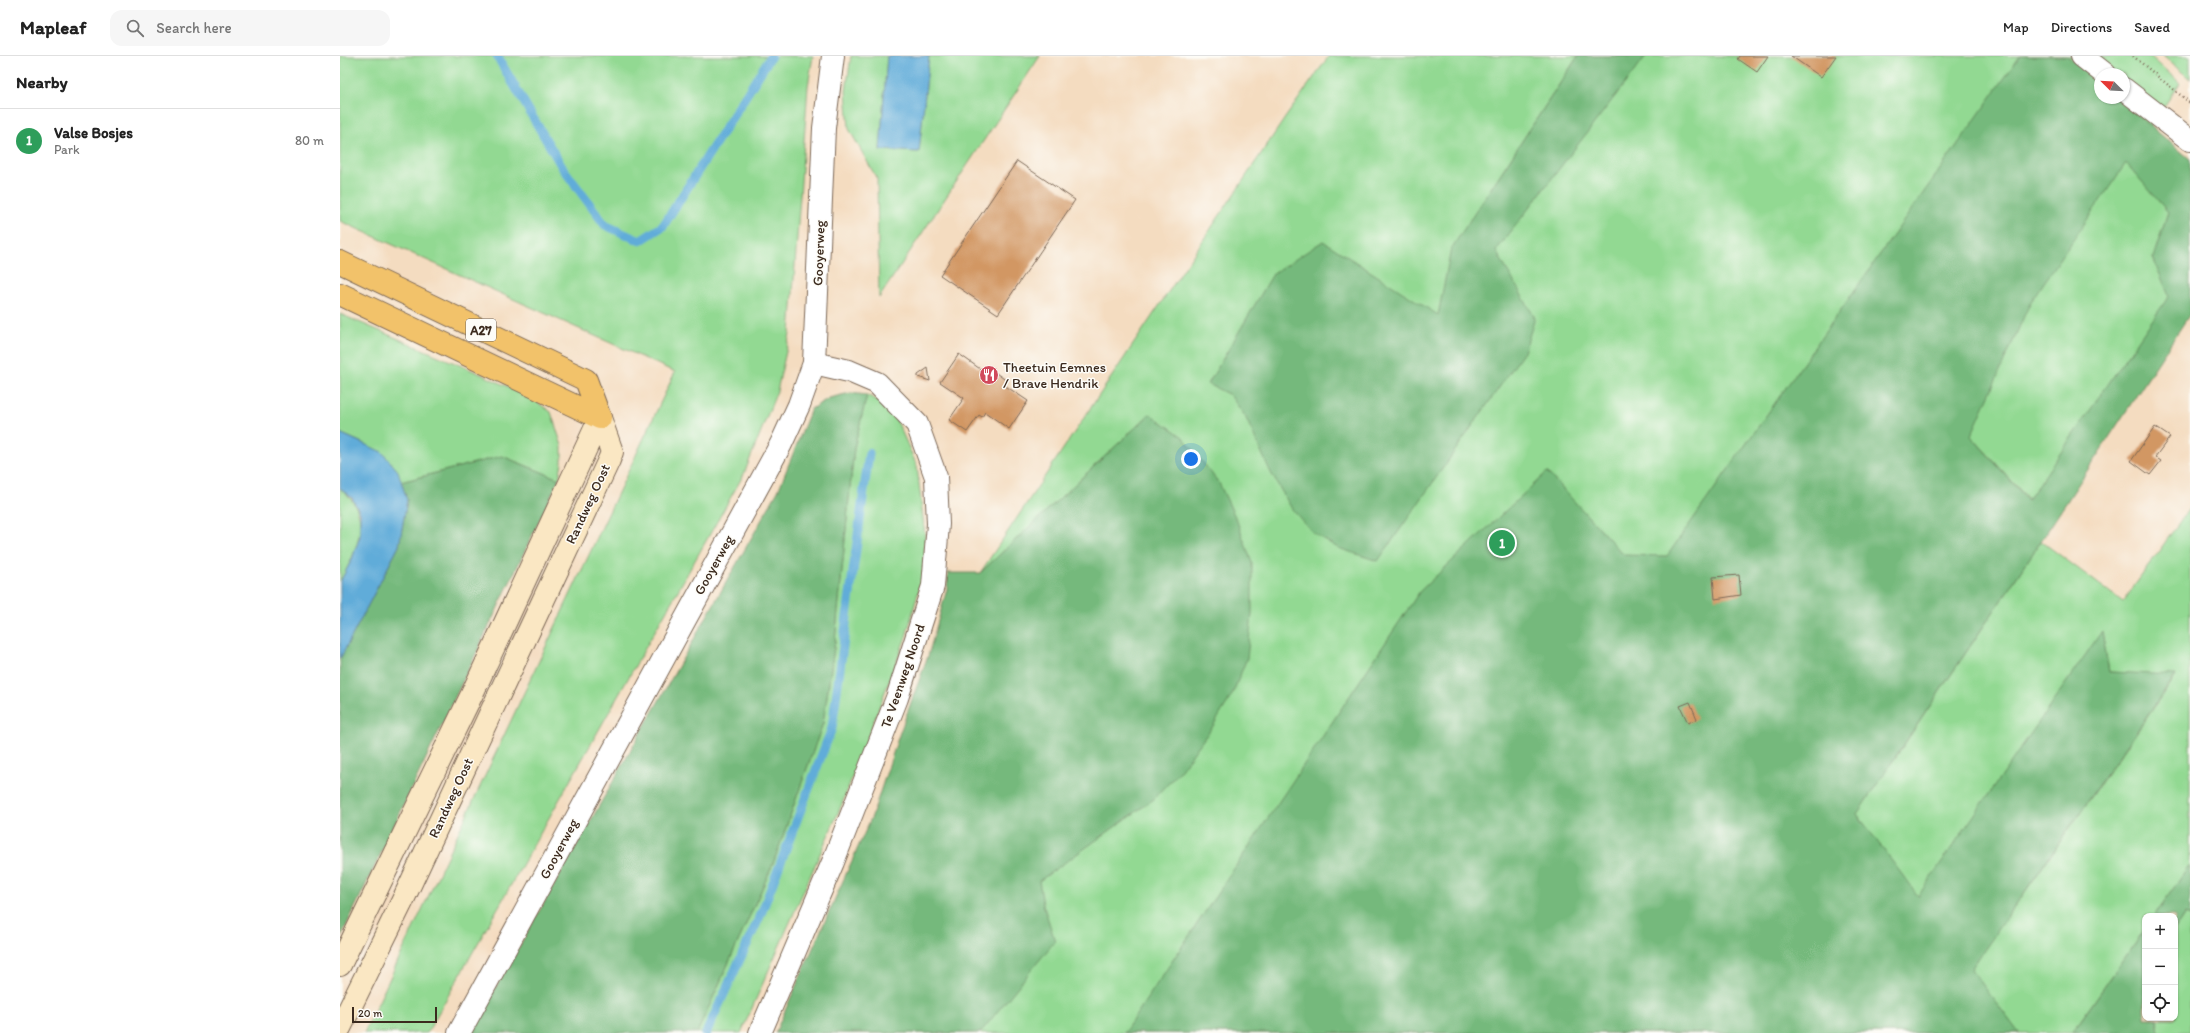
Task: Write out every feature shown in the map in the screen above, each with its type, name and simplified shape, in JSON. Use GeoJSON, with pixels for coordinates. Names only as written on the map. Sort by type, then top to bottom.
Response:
{"type":"FeatureCollection","features":[{"type":"Feature","properties":{"kind":"highway","name":"A27"},"geometry":{"type":"LineString","coordinates":[[340,262],[586,380],[600,418]]}},
{"type":"Feature","properties":{"kind":"highway","name":"A27"},"geometry":{"type":"LineString","coordinates":[[340,294],[600,418]]}},
{"type":"Feature","properties":{"kind":"main road","name":"Randweg Oost"},"geometry":{"type":"LineString","coordinates":[[340,965],[472,694],[600,418]]}},
{"type":"Feature","properties":{"kind":"main road","name":"Randweg Oost"},"geometry":{"type":"LineString","coordinates":[[340,1028],[402,902],[609,460],[612,452],[600,418]]}},
{"type":"Feature","properties":{"kind":"street","name":"Gooyerweg"},"geometry":{"type":"LineString","coordinates":[[459,1033],[781,444],[799,405],[814,363],[824,128],[833,56]]}},
{"type":"Feature","properties":{"kind":"street"},"geometry":{"type":"LineString","coordinates":[[2082,56],[2097,68]]}},
{"type":"Feature","properties":{"kind":"street"},"geometry":{"type":"LineString","coordinates":[[2130,93],[2190,140]]}},
{"type":"Feature","properties":{"kind":"street","name":"Te Veenweg Noord"},"geometry":{"type":"LineString","coordinates":[[760,1033],[833,862],[897,698],[933,586],[937,532],[936,477],[917,424],[876,383],[849,371],[814,363]]}},
{"type":"Feature","properties":{"kind":"path"},"geometry":{"type":"LineString","coordinates":[[2133,56],[2190,102]]}},
{"type":"Feature","properties":{"kind":"green space"},"geometry":{"type":"Polygon","coordinates":[[[340,56],[813,56],[808,86],[790,334],[777,391],[744,474],[427,1033],[364,1033],[675,372],[340,221],[340,56]]]}},
{"type":"Feature","properties":{"kind":"green space"},"geometry":{"type":"Polygon","coordinates":[[[851,56],[887,56],[880,150],[919,152],[929,56],[1040,56],[879,298],[877,179],[849,129],[846,91],[851,56]]]}},
{"type":"Feature","properties":{"kind":"green space"},"geometry":{"type":"Polygon","coordinates":[[[1329,56],[1578,56],[1486,196],[1591,56],[2150,56],[2180,83],[2126,162],[2168,212],[2153,258],[2170,296],[2029,500],[1972,437],[1893,761],[2041,541],[2123,602],[2190,507],[2190,865],[2156,913],[2142,913],[2142,933],[2076,1027],[2080,1033],[820,1033],[1160,421],[1150,414],[980,573],[1285,118],[1329,56]],[[2102,632],[2004,922],[2176,676],[2109,672],[2102,632]]]}},
{"type":"Feature","properties":{"kind":"green space"},"geometry":{"type":"Polygon","coordinates":[[[1578,56],[1646,56],[1496,251],[1535,318],[1524,352],[1378,561],[1338,548],[1313,533],[1292,509],[1271,473],[1245,416],[1230,395],[1208,384],[1273,274],[1323,241],[1438,315],[1451,249],[1578,56]]]}},
{"type":"Feature","properties":{"kind":"green space"},"geometry":{"type":"Polygon","coordinates":[[[2020,56],[2067,56],[2094,79],[2094,104],[2124,104],[2190,159],[2190,314],[2041,541],[1857,814],[1918,896],[2102,631],[2109,672],[2176,675],[1971,969],[2019,1033],[1124,1033],[1420,591],[1547,472],[1624,555],[1667,556],[2020,56]],[[2126,163],[2030,303],[1971,436],[2028,500],[2169,296],[2153,258],[2168,212],[2126,163]]]}},
{"type":"Feature","properties":{"kind":"green space"},"geometry":{"type":"Polygon","coordinates":[[[2163,56],[2190,56],[2190,79],[2163,56]]]}},
{"type":"Feature","properties":{"kind":"green space"},"geometry":{"type":"Polygon","coordinates":[[[340,314],[483,375],[530,397],[551,412],[562,446],[562,462],[559,479],[502,456],[401,482],[397,472],[384,456],[368,446],[340,433],[340,314]]]}},
{"type":"Feature","properties":{"kind":"green space"},"geometry":{"type":"Polygon","coordinates":[[[850,393],[867,395],[854,448],[835,641],[823,723],[773,864],[697,1033],[470,1033],[778,491],[811,409],[829,398],[850,393]]]}},
{"type":"Feature","properties":{"kind":"green space"},"geometry":{"type":"Polygon","coordinates":[[[867,395],[883,403],[893,412],[917,466],[925,536],[924,571],[906,637],[842,804],[741,1033],[697,1033],[773,864],[823,723],[835,641],[854,448],[867,395]]]}},
{"type":"Feature","properties":{"kind":"green space"},"geometry":{"type":"Polygon","coordinates":[[[1150,414],[1183,437],[1219,483],[1237,521],[1252,563],[1252,614],[1247,658],[1232,695],[1213,726],[1181,770],[1154,799],[1039,881],[1043,904],[1055,941],[980,1033],[775,1033],[872,816],[899,735],[928,656],[947,589],[948,573],[980,573],[1150,414]]]}},
{"type":"Feature","properties":{"kind":"green space"},"geometry":{"type":"Polygon","coordinates":[[[502,456],[559,479],[340,939],[340,659],[399,546],[407,500],[401,482],[502,456]]]}},
{"type":"Feature","properties":{"kind":"green space"},"geometry":{"type":"Polygon","coordinates":[[[340,488],[351,499],[357,510],[360,521],[360,533],[357,545],[340,582],[340,488]]]}},
{"type":"Feature","properties":{"kind":"green space"},"geometry":{"type":"Polygon","coordinates":[[[2190,865],[2190,916],[2185,914],[2178,924],[2178,913],[2156,913],[2190,865]]]}},
{"type":"Feature","properties":{"kind":"green space"},"geometry":{"type":"Polygon","coordinates":[[[2185,914],[2190,916],[2190,1033],[2159,1033],[2157,1021],[2178,1021],[2178,924],[2185,914]]]}},
{"type":"Feature","properties":{"kind":"green space"},"geometry":{"type":"Polygon","coordinates":[[[2142,933],[2142,1021],[2157,1021],[2159,1033],[2072,1033],[2142,933]]]}},
{"type":"Feature","properties":{"kind":"water"},"geometry":{"type":"Polygon","coordinates":[[[887,56],[929,56],[919,152],[880,150],[887,56]]]}},
{"type":"Feature","properties":{"kind":"water"},"geometry":{"type":"Polygon","coordinates":[[[340,433],[382,452],[398,471],[407,500],[399,546],[340,659],[340,582],[352,559],[360,536],[360,513],[352,498],[340,488],[340,433]]]}},
{"type":"Feature","properties":{"kind":"building"},"geometry":{"type":"Polygon","coordinates":[[[1740,56],[1768,56],[1757,72],[1738,59],[1740,56]]]}},
{"type":"Feature","properties":{"kind":"building"},"geometry":{"type":"Polygon","coordinates":[[[1791,56],[1836,56],[1821,77],[1791,56]]]}},
{"type":"Feature","properties":{"kind":"building"},"geometry":{"type":"Polygon","coordinates":[[[1017,161],[1075,200],[998,314],[940,275],[1017,161]]]}},
{"type":"Feature","properties":{"kind":"building"},"geometry":{"type":"Polygon","coordinates":[[[959,354],[983,371],[986,366],[1007,381],[1004,385],[1028,401],[1009,429],[985,412],[982,417],[979,415],[967,432],[949,420],[964,398],[940,382],[959,354]]]}},
{"type":"Feature","properties":{"kind":"building"},"geometry":{"type":"Polygon","coordinates":[[[928,368],[930,381],[918,377],[918,375],[928,368]]]}},
{"type":"Feature","properties":{"kind":"building"},"geometry":{"type":"Polygon","coordinates":[[[2155,427],[2170,437],[2155,457],[2161,461],[2150,475],[2131,461],[2155,427]]]}},
{"type":"Feature","properties":{"kind":"building"},"geometry":{"type":"Polygon","coordinates":[[[1739,575],[1741,595],[1715,599],[1713,577],[1739,575]]]}},
{"type":"Feature","properties":{"kind":"building"},"geometry":{"type":"Polygon","coordinates":[[[1690,702],[1697,719],[1688,723],[1680,706],[1690,702]]]}},
{"type":"Feature","properties":{"kind":"waterway"},"geometry":{"type":"LineString","coordinates":[[497,56],[562,167],[605,225],[640,241],[663,226],[771,56]]}},
{"type":"Feature","properties":{"kind":"waterway"},"geometry":{"type":"LineString","coordinates":[[706,1033],[761,914],[832,728],[869,453]]}},
{"type":"Feature","properties":{"kind":"place","name":"Theetuin Eemnes / Brave Hendrik"},"geometry":{"type":"Point","coordinates":[989,375]}},
{"type":"Feature","properties":{"kind":"place","name":"Valse Bosjes"},"geometry":{"type":"Point","coordinates":[1502,543]}}]}
